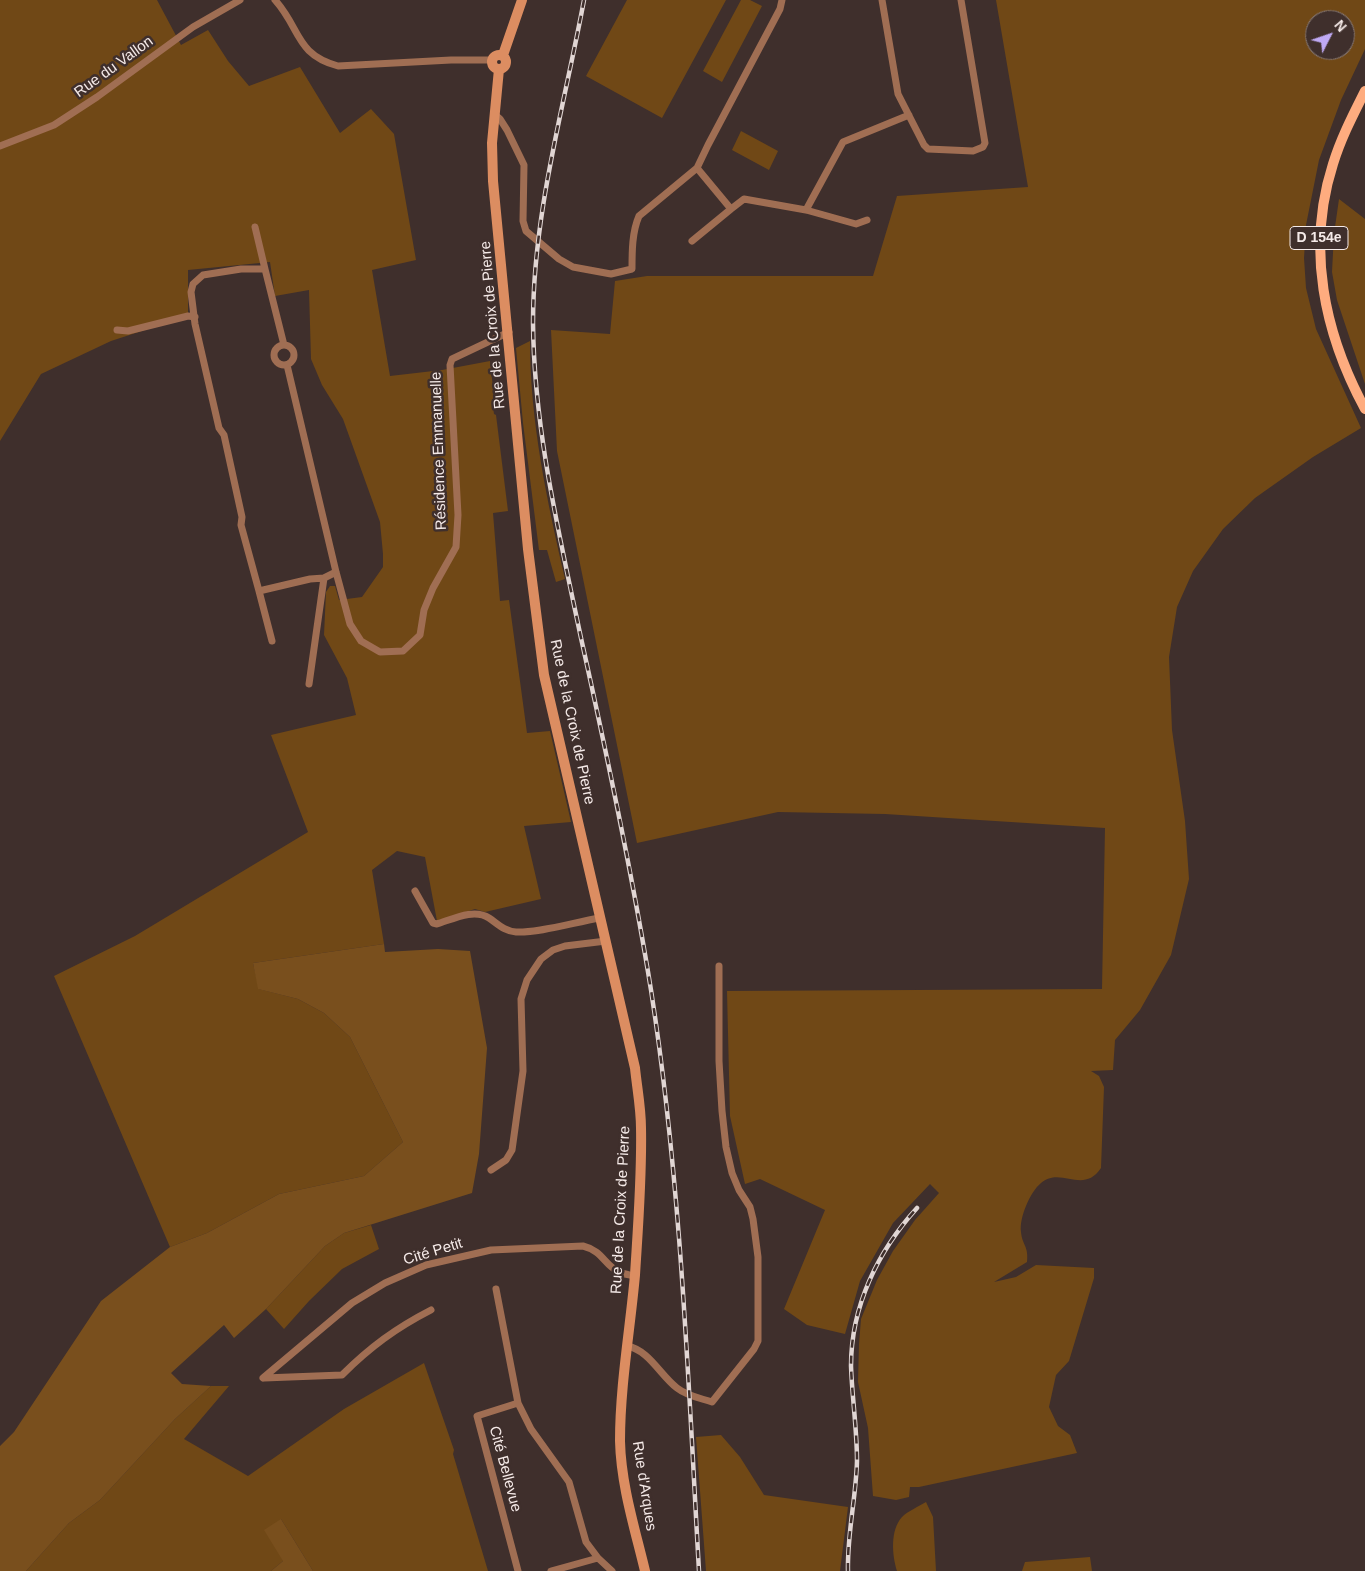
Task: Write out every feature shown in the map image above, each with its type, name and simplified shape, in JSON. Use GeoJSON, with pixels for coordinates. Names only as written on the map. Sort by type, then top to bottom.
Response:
{"type":"FeatureCollection","features":[{"type":"Feature","properties":{"kind":"main road"},"geometry":{"type":"LineString","coordinates":[[503,55],[522,0]]}},
{"type":"Feature","properties":{"kind":"main road"},"geometry":{"type":"LineString","coordinates":[[496,55],[503,55],[506,59],[504,68],[494,68],[492,60],[496,55]]}},
{"type":"Feature","properties":{"kind":"main road","name":"Rue de la Croix de Pierre"},"geometry":{"type":"LineString","coordinates":[[499,69],[493,114],[493,180],[509,332],[528,549],[544,675],[635,1068],[641,1126],[640,1183],[627,1346]]}},
{"type":"Feature","properties":{"kind":"main road","name":"D 154e"},"geometry":{"type":"LineString","coordinates":[[1365,91],[1346,129],[1333,164],[1324,200],[1319,238],[1326,304],[1340,358],[1365,409]]}},
{"type":"Feature","properties":{"kind":"main road","name":"Rue d'Arques"},"geometry":{"type":"LineString","coordinates":[[627,1346],[621,1410],[622,1465],[645,1571]]}},
{"type":"Feature","properties":{"kind":"street","name":"Rue du Vallon"},"geometry":{"type":"LineString","coordinates":[[0,146],[54,126],[193,27],[240,0]]}},
{"type":"Feature","properties":{"kind":"street"},"geometry":{"type":"LineString","coordinates":[[275,0],[287,14],[303,45],[325,63],[338,66],[426,61],[492,60]]}},
{"type":"Feature","properties":{"kind":"street"},"geometry":{"type":"LineString","coordinates":[[493,114],[500,119],[507,130],[524,165],[523,222],[526,231],[559,259],[574,267],[612,274],[632,269],[636,223],[639,216],[697,168],[780,9],[782,0]]}},
{"type":"Feature","properties":{"kind":"street"},"geometry":{"type":"LineString","coordinates":[[882,0],[898,94],[924,145],[928,149],[973,151],[983,147],[985,143],[961,0]]}},
{"type":"Feature","properties":{"kind":"street"},"geometry":{"type":"LineString","coordinates":[[806,210],[844,142],[909,115]]}},
{"type":"Feature","properties":{"kind":"street"},"geometry":{"type":"LineString","coordinates":[[697,168],[731,208]]}},
{"type":"Feature","properties":{"kind":"street"},"geometry":{"type":"LineString","coordinates":[[692,241],[744,199],[806,210],[856,224],[867,220]]}},
{"type":"Feature","properties":{"kind":"street","name":"Résidence Emmanuelle"},"geometry":{"type":"LineString","coordinates":[[255,227],[284,345]]}},
{"type":"Feature","properties":{"kind":"street"},"geometry":{"type":"LineString","coordinates":[[265,269],[241,269],[199,277],[193,284],[191,292],[195,324],[218,428],[224,435],[242,518],[241,525],[272,641]]}},
{"type":"Feature","properties":{"kind":"street"},"geometry":{"type":"LineString","coordinates":[[117,330],[128,331],[188,316],[195,317]]}},
{"type":"Feature","properties":{"kind":"street","name":"Résidence Emmanuelle"},"geometry":{"type":"LineString","coordinates":[[287,365],[350,624],[361,641],[380,652],[403,651],[420,635],[424,610],[456,546],[458,515],[450,364],[452,359],[509,332]]}},
{"type":"Feature","properties":{"kind":"street","name":"Résidence Emmanuelle"},"geometry":{"type":"LineString","coordinates":[[284,345],[290,347],[294,352],[294,360],[287,365],[278,364],[274,358],[277,347],[284,345]]}},
{"type":"Feature","properties":{"kind":"street"},"geometry":{"type":"LineString","coordinates":[[259,591],[310,579],[324,578],[336,572]]}},
{"type":"Feature","properties":{"kind":"street"},"geometry":{"type":"LineString","coordinates":[[310,684],[324,578]]}},
{"type":"Feature","properties":{"kind":"street"},"geometry":{"type":"LineString","coordinates":[[415,891],[433,923],[437,924],[465,915],[476,914],[487,917],[504,929],[525,932],[600,918]]}},
{"type":"Feature","properties":{"kind":"street"},"geometry":{"type":"LineString","coordinates":[[491,1170],[506,1160],[512,1150],[523,1071],[521,999],[527,980],[541,959],[553,950],[565,946],[606,941]]}},
{"type":"Feature","properties":{"kind":"street"},"geometry":{"type":"LineString","coordinates":[[627,1346],[641,1351],[678,1389],[689,1395],[712,1402],[758,1342],[758,1257],[753,1219],[750,1207],[739,1190],[732,1173],[726,1147],[722,1111],[719,1061],[719,966]]}},
{"type":"Feature","properties":{"kind":"street","name":"Cité Petit"},"geometry":{"type":"LineString","coordinates":[[431,1310],[404,1324],[383,1338],[361,1355],[342,1375],[263,1378],[352,1303],[385,1283],[426,1265],[491,1250],[583,1246],[599,1253],[618,1272],[634,1276]]}},
{"type":"Feature","properties":{"kind":"street"},"geometry":{"type":"LineString","coordinates":[[496,1289],[518,1403],[531,1429],[569,1482],[586,1542],[598,1558],[612,1571]]}},
{"type":"Feature","properties":{"kind":"street","name":"Cité Bellevue"},"geometry":{"type":"LineString","coordinates":[[518,1403],[477,1416],[518,1571]]}},
{"type":"Feature","properties":{"kind":"street"},"geometry":{"type":"LineString","coordinates":[[551,1571],[566,1569],[598,1558]]}},
{"type":"Feature","properties":{"kind":"shaded area"},"geometry":{"type":"Polygon","coordinates":[[[0,0],[157,0],[181,45],[208,30],[228,61],[249,86],[300,67],[340,133],[371,109],[394,134],[416,260],[372,270],[390,376],[442,370],[490,361],[495,405],[493,407],[494,414],[496,415],[508,511],[493,513],[500,601],[509,600],[527,733],[550,731],[571,822],[524,826],[541,899],[485,912],[475,909],[437,921],[425,857],[397,851],[372,870],[384,944],[253,963],[259,989],[298,999],[324,1013],[350,1037],[403,1142],[364,1176],[279,1194],[207,1233],[170,1247],[54,976],[135,936],[308,832],[271,735],[356,715],[347,678],[324,635],[326,592],[330,586],[335,586],[339,600],[362,597],[383,567],[380,522],[343,419],[322,385],[311,359],[309,290],[275,296],[270,262],[188,270],[188,316],[111,341],[41,374],[0,441],[0,0]]]}},
{"type":"Feature","properties":{"kind":"shaded area"},"geometry":{"type":"Polygon","coordinates":[[[627,0],[726,0],[662,118],[586,76],[627,0]]]}},
{"type":"Feature","properties":{"kind":"shaded area"},"geometry":{"type":"Polygon","coordinates":[[[741,0],[750,0],[762,6],[722,82],[703,71],[741,0]]]}},
{"type":"Feature","properties":{"kind":"shaded area"},"geometry":{"type":"Polygon","coordinates":[[[996,0],[1365,0],[1365,49],[1341,100],[1319,160],[1306,225],[1304,258],[1306,288],[1316,329],[1361,428],[1313,457],[1255,498],[1223,529],[1193,571],[1177,607],[1169,657],[1172,730],[1185,821],[1189,879],[1171,955],[1140,1010],[1115,1040],[1113,1070],[1091,1071],[1099,1076],[1104,1087],[1101,1168],[1094,1176],[1087,1179],[1079,1180],[1056,1177],[1041,1183],[1037,1187],[1026,1206],[1021,1226],[1027,1252],[1027,1262],[994,1282],[1016,1277],[1036,1265],[1094,1268],[1094,1278],[1069,1361],[1056,1375],[1049,1407],[1058,1426],[1070,1435],[1077,1453],[919,1487],[910,1487],[909,1497],[896,1500],[873,1496],[868,1428],[858,1382],[861,1319],[877,1280],[893,1251],[915,1220],[939,1193],[930,1184],[893,1223],[860,1281],[845,1334],[807,1325],[784,1309],[825,1210],[760,1179],[745,1184],[730,1116],[727,991],[1102,989],[1105,828],[885,814],[778,812],[637,843],[557,451],[551,330],[610,334],[615,281],[647,276],[873,276],[897,196],[1028,187],[996,0]]]}},
{"type":"Feature","properties":{"kind":"shaded area"},"geometry":{"type":"Polygon","coordinates":[[[741,131],[778,151],[769,170],[732,150],[741,131]]]}},
{"type":"Feature","properties":{"kind":"shaded area"},"geometry":{"type":"Polygon","coordinates":[[[1339,199],[1365,219],[1365,384],[1337,300],[1332,272],[1334,234],[1339,199]]]}},
{"type":"Feature","properties":{"kind":"shaded area"},"geometry":{"type":"Polygon","coordinates":[[[530,341],[536,431],[546,491],[565,579],[556,582],[547,550],[539,550],[523,423],[516,348],[530,341]]]}},
{"type":"Feature","properties":{"kind":"shaded area"},"geometry":{"type":"Polygon","coordinates":[[[384,944],[385,952],[438,949],[470,951],[487,1048],[479,1154],[472,1193],[344,1233],[325,1246],[266,1309],[234,1338],[224,1325],[171,1373],[182,1384],[211,1386],[175,1419],[100,1500],[69,1523],[26,1571],[0,1571],[0,1446],[14,1432],[101,1301],[170,1247],[207,1233],[279,1194],[364,1176],[403,1142],[350,1037],[324,1013],[298,999],[258,989],[253,963],[384,944]]]}},
{"type":"Feature","properties":{"kind":"shaded area"},"geometry":{"type":"Polygon","coordinates":[[[371,1225],[379,1249],[342,1269],[284,1329],[266,1309],[325,1246],[344,1233],[371,1225]]]}},
{"type":"Feature","properties":{"kind":"shaded area"},"geometry":{"type":"Polygon","coordinates":[[[424,1363],[454,1450],[453,1454],[488,1571],[313,1571],[281,1519],[283,1561],[271,1571],[26,1571],[69,1523],[100,1500],[175,1419],[211,1386],[229,1386],[184,1439],[248,1476],[344,1409],[424,1363]]]}},
{"type":"Feature","properties":{"kind":"shaded area"},"geometry":{"type":"Polygon","coordinates":[[[721,1435],[740,1457],[764,1495],[848,1507],[840,1571],[706,1571],[696,1437],[721,1435]]]}},
{"type":"Feature","properties":{"kind":"shaded area"},"geometry":{"type":"Polygon","coordinates":[[[926,1502],[933,1517],[936,1571],[897,1571],[893,1550],[895,1529],[904,1515],[926,1502]]]}},
{"type":"Feature","properties":{"kind":"shaded area"},"geometry":{"type":"Polygon","coordinates":[[[281,1519],[313,1571],[271,1571],[283,1561],[264,1530],[281,1519]]]}},
{"type":"Feature","properties":{"kind":"shaded area"},"geometry":{"type":"Polygon","coordinates":[[[1090,1557],[1092,1571],[1022,1571],[1025,1562],[1090,1557]]]}},
{"type":"Feature","properties":{"kind":"railway"},"geometry":{"type":"LineString","coordinates":[[584,0],[551,160],[538,241],[534,282],[534,363],[549,481],[564,560],[610,770],[644,946],[661,1062],[670,1134],[682,1280],[699,1571]]}},
{"type":"Feature","properties":{"kind":"railway"},"geometry":{"type":"LineString","coordinates":[[848,1571],[857,1461],[851,1366],[856,1322],[869,1281],[879,1261],[890,1242],[917,1208]]}}]}
